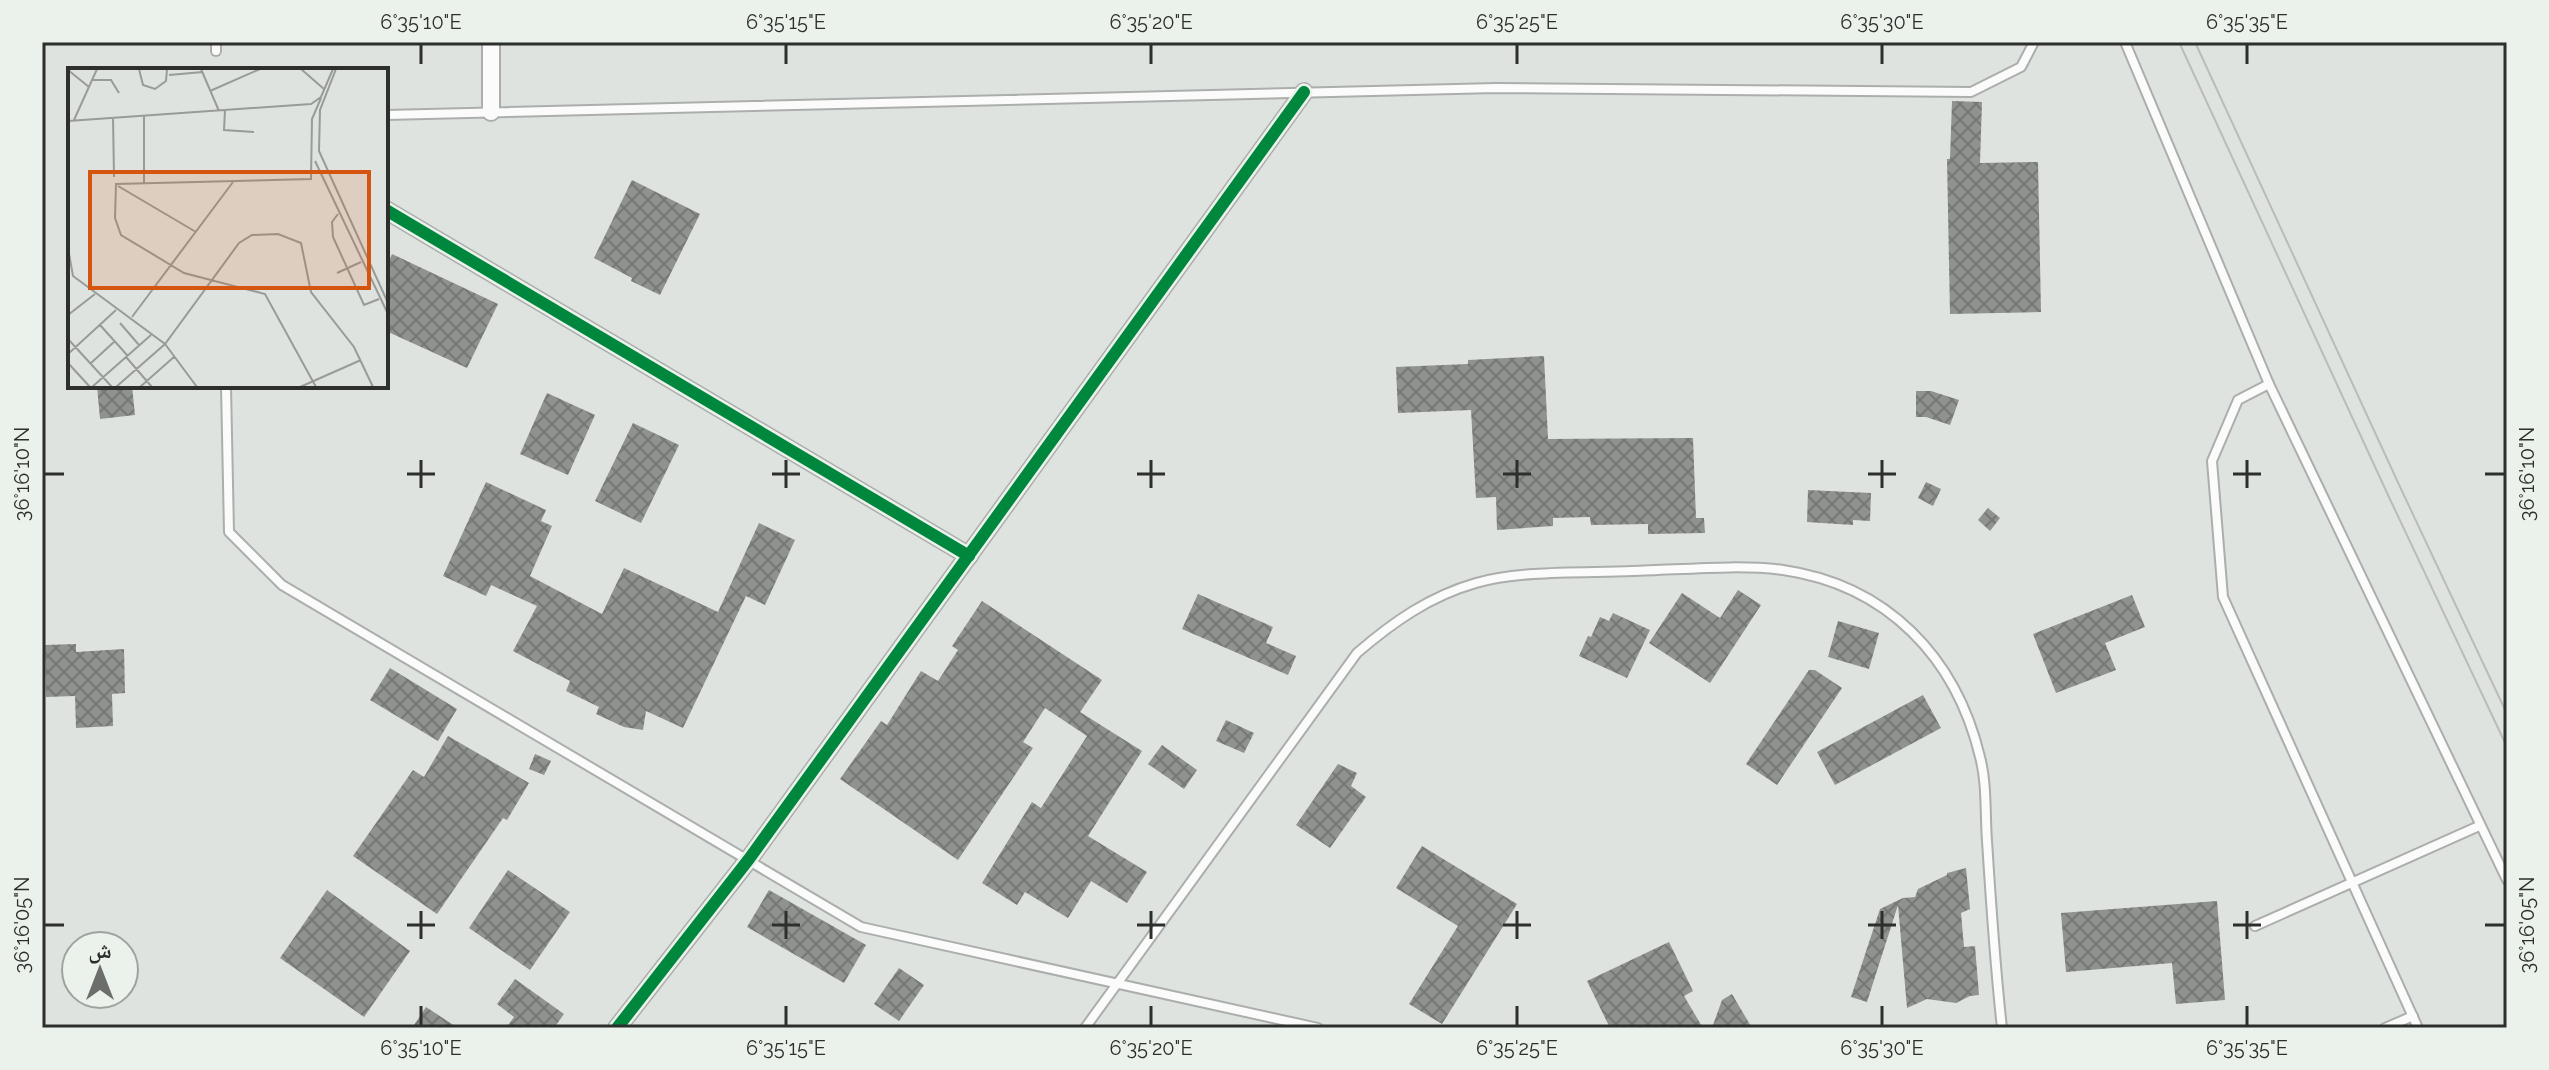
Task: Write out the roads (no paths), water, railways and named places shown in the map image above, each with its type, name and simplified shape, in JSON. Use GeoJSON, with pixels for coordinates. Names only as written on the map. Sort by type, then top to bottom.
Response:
{"type":"FeatureCollection","features":[{"type":"Feature","properties":{"kind":"street"},"geometry":{"type":"LineString","coordinates":[[491,42],[491,112]]}},
{"type":"Feature","properties":{"kind":"street"},"geometry":{"type":"LineString","coordinates":[[617,1028],[749,859],[1304,92]]}},
{"type":"Feature","properties":{"kind":"street"},"geometry":{"type":"LineString","coordinates":[[388,211],[969,556]]}},
{"type":"Feature","properties":{"kind":"lane"},"geometry":{"type":"LineString","coordinates":[[388,115],[1496,88],[1971,92],[2021,67],[2034,42]]}},
{"type":"Feature","properties":{"kind":"lane"},"geometry":{"type":"LineString","coordinates":[[2125,42],[2269,384],[2507,880]]}},
{"type":"Feature","properties":{"kind":"lane"},"geometry":{"type":"LineString","coordinates":[[2269,384],[2238,400],[2212,461],[2223,597],[2418,1028]]}},
{"type":"Feature","properties":{"kind":"lane"},"geometry":{"type":"LineString","coordinates":[[226,388],[229,532],[282,585],[861,927],[1318,1028]]}},
{"type":"Feature","properties":{"kind":"lane"},"geometry":{"type":"LineString","coordinates":[[1085,1028],[1357,653],[1392,622],[1434,599],[1477,582],[1513,577],[1716,568],[1782,570],[1835,582],[1891,612],[1932,651],[1963,702],[1981,759],[2002,1028]]}},
{"type":"Feature","properties":{"kind":"lane"},"geometry":{"type":"LineString","coordinates":[[2255,926],[2479,826]]}},
{"type":"Feature","properties":{"kind":"lane"},"geometry":{"type":"LineString","coordinates":[[2385,1028],[2413,1016]]}},
{"type":"Feature","properties":{"kind":"tram line"},"geometry":{"type":"LineString","coordinates":[[2179,42],[2507,747]]}},
{"type":"Feature","properties":{"kind":"tram line"},"geometry":{"type":"LineString","coordinates":[[2195,42],[2507,714]]}}]}
